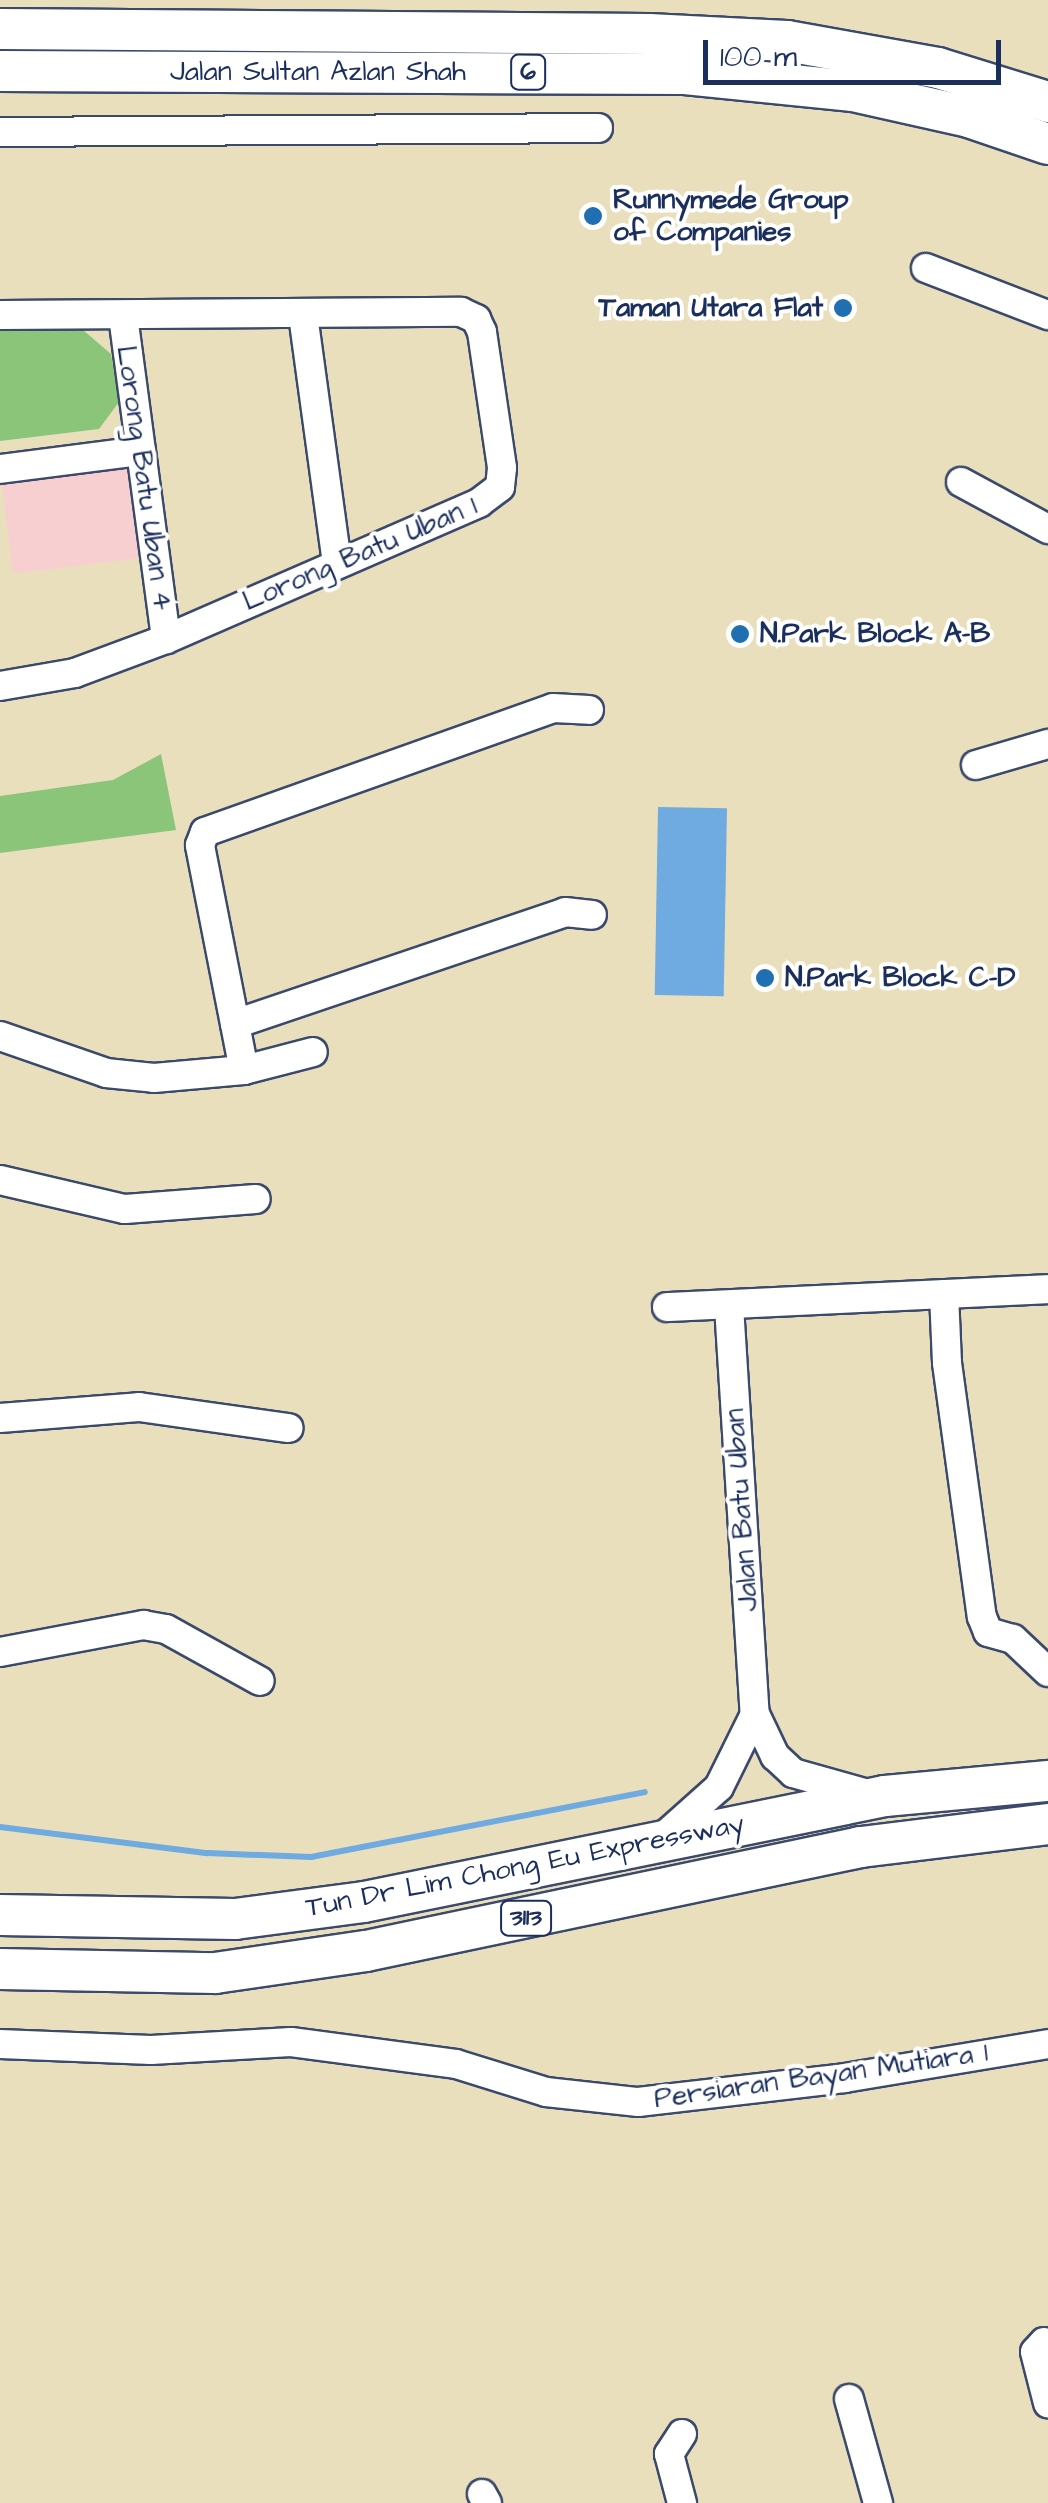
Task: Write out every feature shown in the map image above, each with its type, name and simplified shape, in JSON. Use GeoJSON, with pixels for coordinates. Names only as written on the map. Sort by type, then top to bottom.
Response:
{"type":"FeatureCollection","features":[{"type":"Feature","properties":{"kind":"highway","name":"Jalan Sultan Azlan Shah"},"geometry":{"type":"LineString","coordinates":[[0,29],[787,41],[922,64],[1048,102]]}},
{"type":"Feature","properties":{"kind":"highway","name":"Jalan Sultan Azlan Shah"},"geometry":{"type":"LineString","coordinates":[[0,71],[685,74],[853,91],[969,118],[1048,144]]}},
{"type":"Feature","properties":{"kind":"highway","name":"Tun Dr Lim Chong Eu Expressway"},"geometry":{"type":"LineString","coordinates":[[0,1915],[235,1919],[364,1902],[885,1796],[1048,1781]]}},
{"type":"Feature","properties":{"kind":"highway","name":"Tun Dr Lim Chong Eu Expressway"},"geometry":{"type":"LineString","coordinates":[[0,1969],[215,1973],[366,1951],[861,1847],[1048,1824]]}},
{"type":"Feature","properties":{"kind":"street"},"geometry":{"type":"LineString","coordinates":[[0,132],[598,128]]}},
{"type":"Feature","properties":{"kind":"street"},"geometry":{"type":"LineString","coordinates":[[926,268],[1048,315]]}},
{"type":"Feature","properties":{"kind":"street","name":"Lorong Batu Uban 1"},"geometry":{"type":"LineString","coordinates":[[0,314],[461,312],[476,318],[502,468],[500,487],[491,496],[166,639],[74,672],[0,686]]}},
{"type":"Feature","properties":{"kind":"street"},"geometry":{"type":"LineString","coordinates":[[303,315],[337,564]]}},
{"type":"Feature","properties":{"kind":"street","name":"Lorong Batu Uban 4"},"geometry":{"type":"LineString","coordinates":[[123,316],[166,639]]}},
{"type":"Feature","properties":{"kind":"street"},"geometry":{"type":"LineString","coordinates":[[0,469],[141,451]]}},
{"type":"Feature","properties":{"kind":"street"},"geometry":{"type":"LineString","coordinates":[[961,482],[1048,529]]}},
{"type":"Feature","properties":{"kind":"street"},"geometry":{"type":"LineString","coordinates":[[244,1070],[200,844],[205,832],[553,708],[589,710]]}},
{"type":"Feature","properties":{"kind":"street"},"geometry":{"type":"LineString","coordinates":[[976,764],[1048,744]]}},
{"type":"Feature","properties":{"kind":"street"},"geometry":{"type":"LineString","coordinates":[[235,1024],[564,912],[592,915]]}},
{"type":"Feature","properties":{"kind":"street"},"geometry":{"type":"LineString","coordinates":[[0,1036],[128,1076],[186,1078],[244,1070],[314,1052]]}},
{"type":"Feature","properties":{"kind":"street"},"geometry":{"type":"LineString","coordinates":[[0,1180],[125,1208],[256,1198]]}},
{"type":"Feature","properties":{"kind":"street"},"geometry":{"type":"LineString","coordinates":[[667,1308],[1048,1290]]}},
{"type":"Feature","properties":{"kind":"street"},"geometry":{"type":"LineString","coordinates":[[944,1294],[946,1363],[982,1617],[988,1632],[1013,1640],[1048,1672]]}},
{"type":"Feature","properties":{"kind":"street","name":"Jalan Batu Uban"},"geometry":{"type":"LineString","coordinates":[[728,1306],[755,1714],[776,1756],[793,1773],[885,1796]]}},
{"type":"Feature","properties":{"kind":"street"},"geometry":{"type":"LineString","coordinates":[[0,1418],[139,1407],[290,1428]]}},
{"type":"Feature","properties":{"kind":"street"},"geometry":{"type":"LineString","coordinates":[[0,1652],[143,1624],[166,1629],[260,1681]]}},
{"type":"Feature","properties":{"kind":"street"},"geometry":{"type":"LineString","coordinates":[[659,1840],[719,1787],[755,1714]]}},
{"type":"Feature","properties":{"kind":"street","name":"Persiaran Bayan Mutiara 1"},"geometry":{"type":"LineString","coordinates":[[0,2044],[151,2050],[291,2042],[456,2064],[588,2099],[638,2102],[845,2078],[1048,2044]]}},
{"type":"Feature","properties":{"kind":"street"},"geometry":{"type":"LineString","coordinates":[[1044,2342],[1036,2352],[1048,2404]]}},
{"type":"Feature","properties":{"kind":"street"},"geometry":{"type":"LineString","coordinates":[[849,2400],[878,2503]]}},
{"type":"Feature","properties":{"kind":"street"},"geometry":{"type":"LineString","coordinates":[[682,2434],[670,2454],[682,2503]]}},
{"type":"Feature","properties":{"kind":"shaded area"},"geometry":{"type":"Polygon","coordinates":[[[141,451],[154,556],[13,574],[0,468],[141,451]]]}},
{"type":"Feature","properties":{"kind":"green space"},"geometry":{"type":"Polygon","coordinates":[[[0,329],[83,330],[111,354],[119,402],[99,429],[0,441],[0,329]]]}},
{"type":"Feature","properties":{"kind":"green space"},"geometry":{"type":"Polygon","coordinates":[[[161,754],[176,830],[0,853],[0,796],[113,780],[161,754]]]}},
{"type":"Feature","properties":{"kind":"water"},"geometry":{"type":"Polygon","coordinates":[[[658,807],[727,808],[724,996],[655,995],[658,807]]]}},
{"type":"Feature","properties":{"kind":"waterway"},"geometry":{"type":"LineString","coordinates":[[0,1827],[207,1853],[311,1857],[645,1792]]}},
{"type":"Feature","properties":{"kind":"place","name":"Runnymede Group of Companies"},"geometry":{"type":"Point","coordinates":[593,216]}},
{"type":"Feature","properties":{"kind":"place","name":"Taman Utara Flat"},"geometry":{"type":"Point","coordinates":[843,308]}},
{"type":"Feature","properties":{"kind":"place","name":"N.Park Block A-B"},"geometry":{"type":"Point","coordinates":[740,634]}},
{"type":"Feature","properties":{"kind":"place","name":"N.Park Block C-D"},"geometry":{"type":"Point","coordinates":[765,978]}}]}
